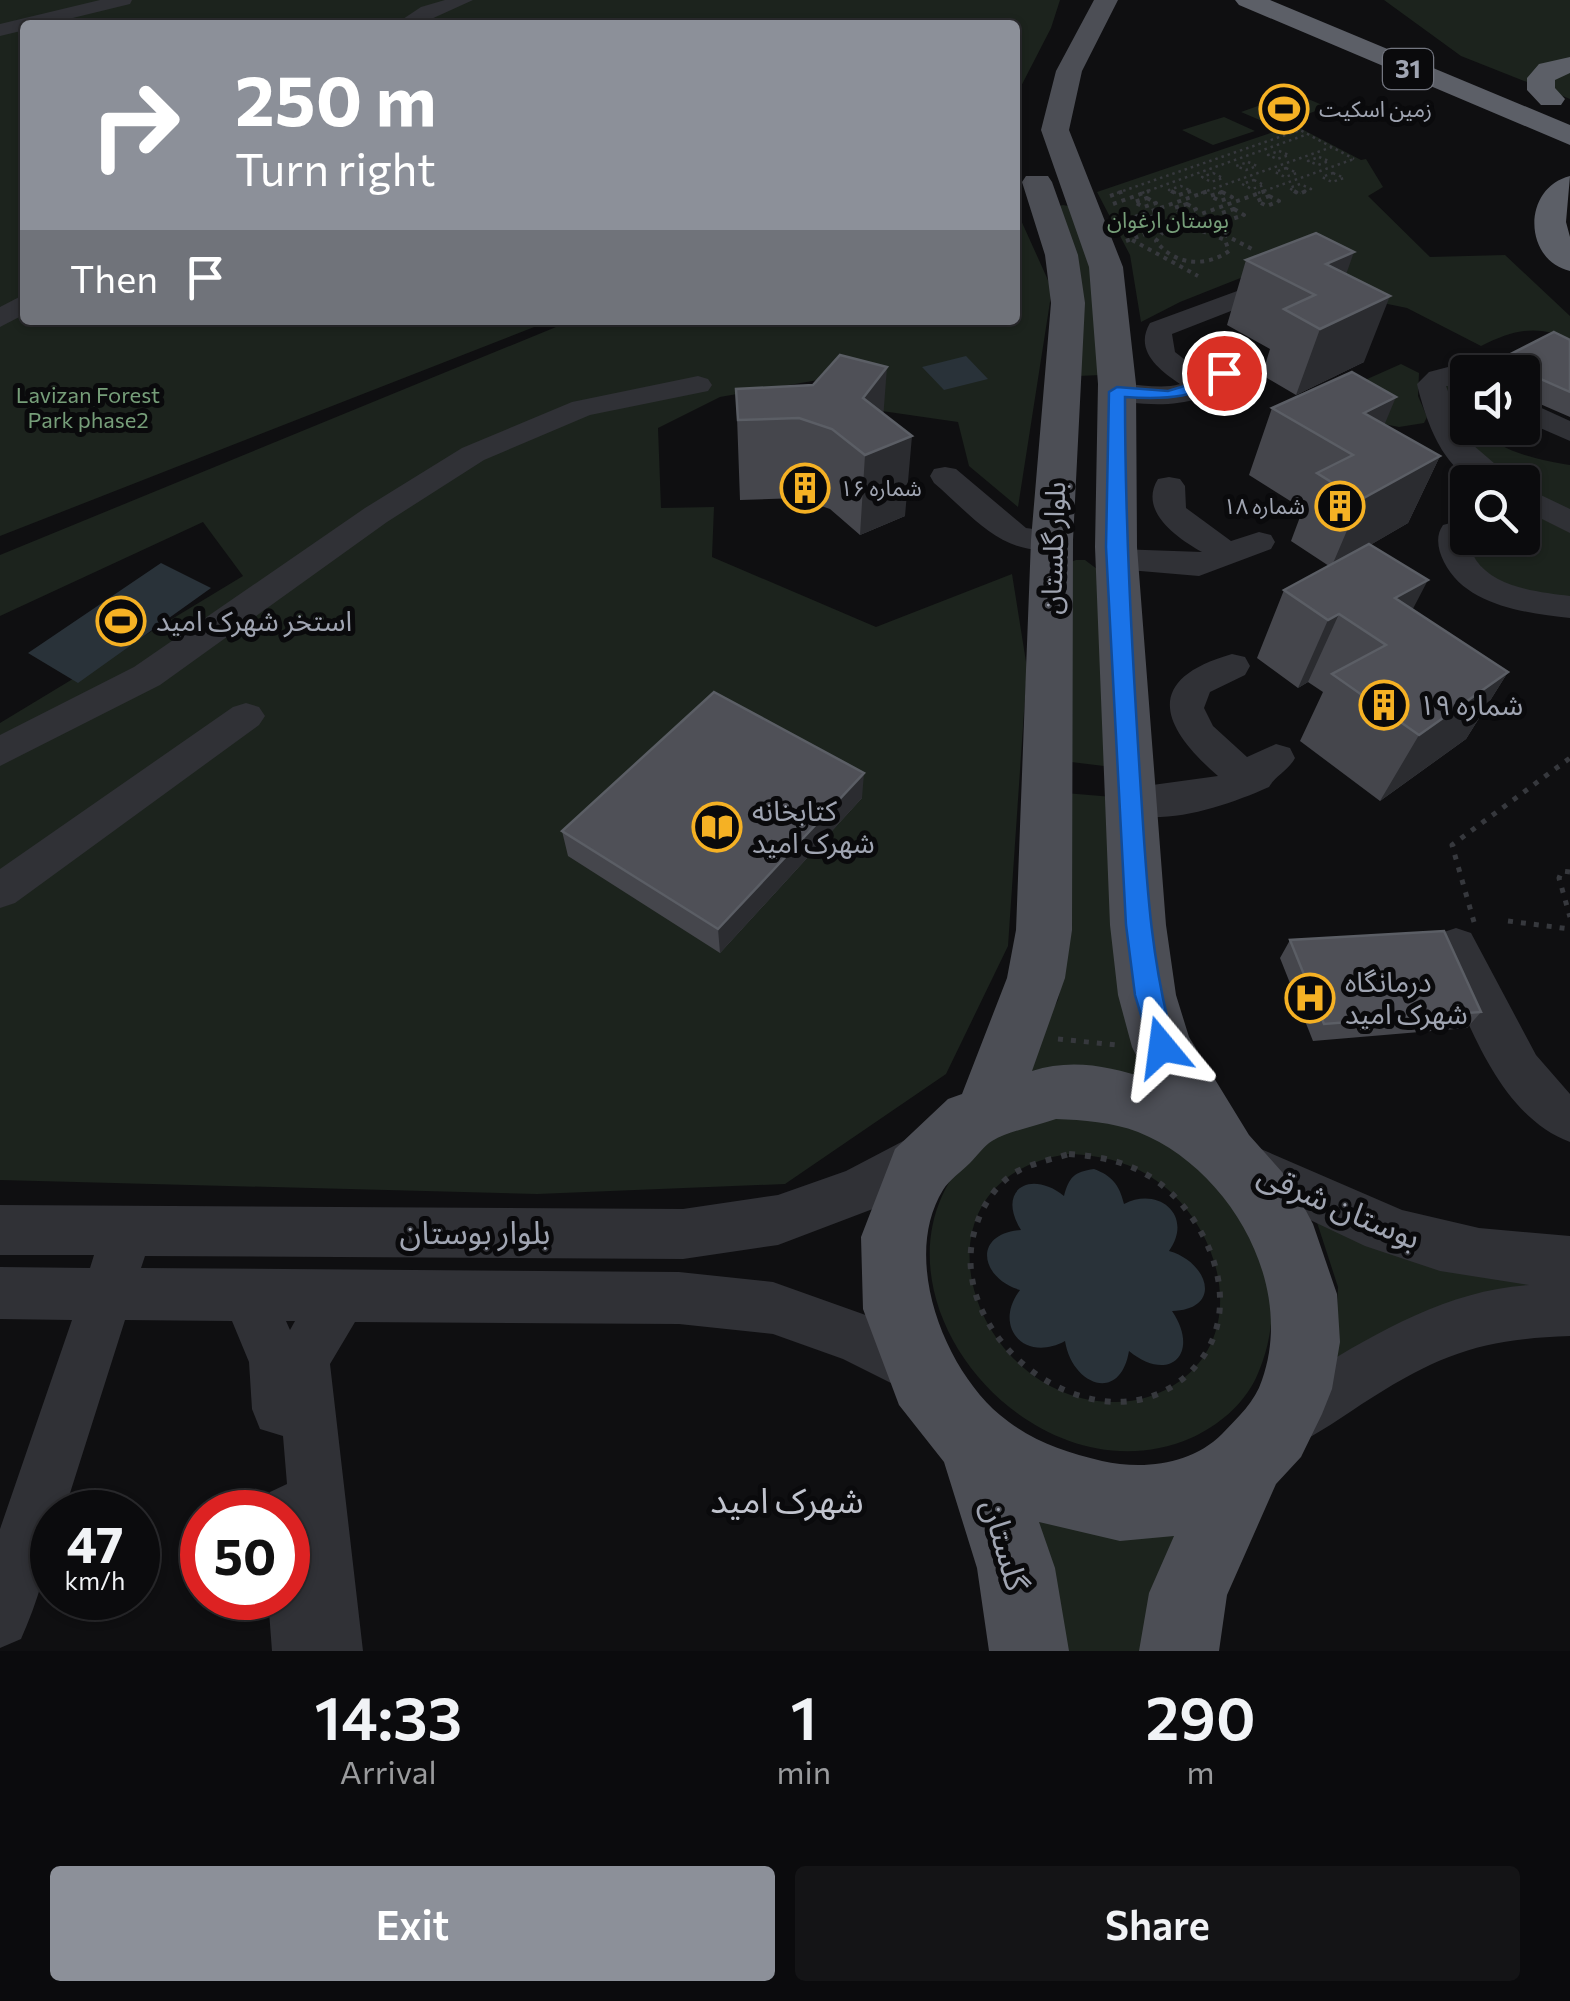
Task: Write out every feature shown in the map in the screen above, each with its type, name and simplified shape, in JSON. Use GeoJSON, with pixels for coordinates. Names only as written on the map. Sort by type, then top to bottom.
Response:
{"type":"FeatureCollection","features":[{"type":"Feature","properties":{"kind":"highway","name":"31"},"geometry":{"type":"LineString","coordinates":[[1248,0],[1570,136]]}},
{"type":"Feature","properties":{"kind":"highway","name":"31"},"geometry":{"type":"LineString","coordinates":[[1280,0],[1564,109]]}},
{"type":"Feature","properties":{"kind":"highway"},"geometry":{"type":"LineString","coordinates":[[1312,0],[1564,109]]}},
{"type":"Feature","properties":{"kind":"highway"},"geometry":{"type":"LineString","coordinates":[[1390,62],[1420,82],[1570,148]]}},
{"type":"Feature","properties":{"kind":"highway"},"geometry":{"type":"LineString","coordinates":[[1564,109],[1541,90],[1541,78],[1549,70],[1570,65]]}},
{"type":"Feature","properties":{"kind":"highway"},"geometry":{"type":"LineString","coordinates":[[1570,186],[1550,207],[1546,222],[1551,236],[1570,261]]}},
{"type":"Feature","properties":{"kind":"main road","name":"بلوار گلستان"},"geometry":{"type":"LineString","coordinates":[[1095,0],[1069,70],[1055,130],[1093,219],[1106,267],[1117,388],[1116,554],[1138,925],[1147,995],[1162,1047],[1230,1157]]}},
{"type":"Feature","properties":{"kind":"main road","name":"بلوار گلستان"},"geometry":{"type":"LineString","coordinates":[[988,1107],[1036,978],[1044,930],[1052,540],[1067,267],[1093,219]]}},
{"type":"Feature","properties":{"kind":"main road"},"geometry":{"type":"LineString","coordinates":[[1061,378],[1117,388]]}},
{"type":"Feature","properties":{"kind":"main road"},"geometry":{"type":"LineString","coordinates":[[1052,540],[1116,554]]}},
{"type":"Feature","properties":{"kind":"main road"},"geometry":{"type":"LineString","coordinates":[[1047,771],[1130,790]]}},
{"type":"Feature","properties":{"kind":"main road"},"geometry":{"type":"LineString","coordinates":[[1180,1651],[1188,1593],[1302,1372],[1306,1305],[1297,1265],[1281,1226],[1230,1157],[1166,1114],[1093,1092],[1056,1090],[988,1107],[958,1125],[933,1148],[913,1177],[899,1211],[892,1248],[892,1288],[900,1329],[917,1369],[942,1408],[974,1442],[1012,1470],[1054,1490],[1100,1502],[1144,1504],[1188,1496],[1226,1479],[1265,1442]]}},
{"type":"Feature","properties":{"kind":"main road","name":"گلستان"},"geometry":{"type":"LineString","coordinates":[[974,1442],[1016,1568],[1029,1651]]}},
{"type":"Feature","properties":{"kind":"street"},"geometry":{"type":"LineString","coordinates":[[41,20],[123,0]]}},
{"type":"Feature","properties":{"kind":"street"},"geometry":{"type":"LineString","coordinates":[[414,20],[464,0]]}},
{"type":"Feature","properties":{"kind":"street"},"geometry":{"type":"LineString","coordinates":[[1117,388],[1168,396],[1218,380],[1157,350],[1155,340],[1160,329],[1290,279]]}},
{"type":"Feature","properties":{"kind":"street"},"geometry":{"type":"LineString","coordinates":[[1450,375],[1438,377],[1431,384],[1450,439]]}},
{"type":"Feature","properties":{"kind":"street"},"geometry":{"type":"LineString","coordinates":[[0,752],[147,676],[376,515],[473,454],[582,408],[698,385]]}},
{"type":"Feature","properties":{"kind":"street"},"geometry":{"type":"LineString","coordinates":[[1540,417],[1570,432]]}},
{"type":"Feature","properties":{"kind":"street"},"geometry":{"type":"LineString","coordinates":[[1453,445],[1477,465]]}},
{"type":"Feature","properties":{"kind":"street"},"geometry":{"type":"LineString","coordinates":[[945,476],[1018,538],[1052,540]]}},
{"type":"Feature","properties":{"kind":"street"},"geometry":{"type":"LineString","coordinates":[[1116,554],[1198,565],[1241,545],[1171,515],[1166,495],[1169,486]]}},
{"type":"Feature","properties":{"kind":"street"},"geometry":{"type":"LineString","coordinates":[[1540,506],[1570,523]]}},
{"type":"Feature","properties":{"kind":"street"},"geometry":{"type":"LineString","coordinates":[[1455,555],[1480,582],[1518,598],[1570,607]]}},
{"type":"Feature","properties":{"kind":"street"},"geometry":{"type":"LineString","coordinates":[[1130,790],[1196,799],[1222,792],[1266,771],[1187,720],[1185,706],[1190,690],[1232,666]]}},
{"type":"Feature","properties":{"kind":"street"},"geometry":{"type":"LineString","coordinates":[[0,891],[246,716]]}},
{"type":"Feature","properties":{"kind":"street"},"geometry":{"type":"LineString","coordinates":[[1466,939],[1530,1089],[1552,1113],[1570,1120]]}},
{"type":"Feature","properties":{"kind":"street","name":"بلوار بوستان"},"geometry":{"type":"LineString","coordinates":[[0,1230],[683,1234],[778,1220],[860,1190],[933,1148]]}},
{"type":"Feature","properties":{"kind":"street","name":"بوستان شرقی"},"geometry":{"type":"LineString","coordinates":[[1230,1157],[1344,1215],[1417,1242],[1444,1250],[1518,1260],[1570,1262]]}},
{"type":"Feature","properties":{"kind":"street"},"geometry":{"type":"LineString","coordinates":[[0,1618],[128,1230]]}},
{"type":"Feature","properties":{"kind":"street"},"geometry":{"type":"LineString","coordinates":[[0,1293],[679,1298],[773,1308],[855,1337],[917,1369]]}},
{"type":"Feature","properties":{"kind":"street"},"geometry":{"type":"LineString","coordinates":[[247,1294],[276,1361],[304,1651]]}},
{"type":"Feature","properties":{"kind":"street"},"geometry":{"type":"LineString","coordinates":[[332,1651],[303,1359],[341,1295]]}},
{"type":"Feature","properties":{"kind":"street"},"geometry":{"type":"LineString","coordinates":[[1265,1442],[1347,1382],[1444,1331],[1480,1318],[1570,1310]]}},
{"type":"Feature","properties":{"kind":"path"},"geometry":{"type":"LineString","coordinates":[[1093,219],[1101,200],[1300,130],[1354,159],[1194,215],[1166,229],[1156,241],[1165,255],[1195,262],[1217,260],[1229,252],[1220,234],[1194,228],[1166,229],[1093,219]]}},
{"type":"Feature","properties":{"kind":"path"},"geometry":{"type":"LineString","coordinates":[[1093,219],[1132,196],[1308,134]]}},
{"type":"Feature","properties":{"kind":"path"},"geometry":{"type":"LineString","coordinates":[[1093,219],[1118,223],[1332,147]]}},
{"type":"Feature","properties":{"kind":"path"},"geometry":{"type":"LineString","coordinates":[[1266,149],[1279,151],[1291,161]]}},
{"type":"Feature","properties":{"kind":"path"},"geometry":{"type":"LineString","coordinates":[[1234,160],[1257,166],[1251,168],[1259,172]]}},
{"type":"Feature","properties":{"kind":"path"},"geometry":{"type":"LineString","coordinates":[[1323,163],[1331,167]]}},
{"type":"Feature","properties":{"kind":"path"},"geometry":{"type":"LineString","coordinates":[[1320,171],[1327,175]]}},
{"type":"Feature","properties":{"kind":"path"},"geometry":{"type":"LineString","coordinates":[[1201,172],[1214,173],[1226,184]]}},
{"type":"Feature","properties":{"kind":"path"},"geometry":{"type":"LineString","coordinates":[[1292,174],[1300,178]]}},
{"type":"Feature","properties":{"kind":"path"},"geometry":{"type":"LineString","coordinates":[[1242,178],[1264,184],[1258,186],[1267,190]]}},
{"type":"Feature","properties":{"kind":"path"},"geometry":{"type":"LineString","coordinates":[[1158,180],[1175,188],[1181,186],[1191,191],[1185,193],[1192,196]]}},
{"type":"Feature","properties":{"kind":"path"},"geometry":{"type":"LineString","coordinates":[[1287,183],[1294,186]]}},
{"type":"Feature","properties":{"kind":"path"},"geometry":{"type":"LineString","coordinates":[[1209,190],[1222,192],[1234,202]]}},
{"type":"Feature","properties":{"kind":"path"},"geometry":{"type":"LineString","coordinates":[[1124,192],[1140,200],[1147,198],[1156,203],[1150,206],[1157,209]]}},
{"type":"Feature","properties":{"kind":"path"},"geometry":{"type":"LineString","coordinates":[[1256,195],[1263,198]]}},
{"type":"Feature","properties":{"kind":"path"},"geometry":{"type":"LineString","coordinates":[[1174,203],[1186,204],[1196,210],[1194,215]]}},
{"type":"Feature","properties":{"kind":"path"},"geometry":{"type":"LineString","coordinates":[[1220,208],[1228,211]]}},
{"type":"Feature","properties":{"kind":"path"},"geometry":{"type":"LineString","coordinates":[[1194,215],[1220,234],[1254,250]]}},
{"type":"Feature","properties":{"kind":"path"},"geometry":{"type":"LineString","coordinates":[[1093,219],[1198,276]]}},
{"type":"Feature","properties":{"kind":"path"},"geometry":{"type":"LineString","coordinates":[[1156,224],[1166,229]]}},
{"type":"Feature","properties":{"kind":"path"},"geometry":{"type":"LineString","coordinates":[[1466,939],[1452,845],[1570,758]]}},
{"type":"Feature","properties":{"kind":"path"},"geometry":{"type":"LineString","coordinates":[[1570,872],[1562,871],[1559,878],[1570,917]]}},
{"type":"Feature","properties":{"kind":"path"},"geometry":{"type":"LineString","coordinates":[[1508,921],[1570,929]]}},
{"type":"Feature","properties":{"kind":"path"},"geometry":{"type":"LineString","coordinates":[[1040,1037],[1126,1046]]}},
{"type":"Feature","properties":{"kind":"path"},"geometry":{"type":"LineString","coordinates":[[1069,1154],[1091,1154],[1126,1164],[1178,1198],[1207,1240],[1220,1288],[1214,1336],[1188,1374],[1146,1398],[1095,1401],[1057,1389],[1022,1368],[987,1326],[970,1277],[972,1230],[992,1191],[1026,1164],[1069,1154]]}},
{"type":"Feature","properties":{"kind":"green space","name":"Lavizan Forest Park phase2"},"geometry":{"type":"Polygon","coordinates":[[[0,0],[1060,0],[1051,28],[1020,88],[1020,20],[20,20],[20,325],[539,325],[0,536],[0,0]]]}},
{"type":"Feature","properties":{"kind":"green space"},"geometry":{"type":"Polygon","coordinates":[[[1384,0],[1570,0],[1570,99],[1461,56],[1384,0]]]}},
{"type":"Feature","properties":{"kind":"green space","name":"زمین اسکیت"},"geometry":{"type":"Polygon","coordinates":[[[1294,93],[1327,107],[1274,126],[1241,112],[1294,93]]]}},
{"type":"Feature","properties":{"kind":"green space"},"geometry":{"type":"Polygon","coordinates":[[[1224,117],[1255,131],[1213,145],[1182,130],[1224,117]]]}},
{"type":"Feature","properties":{"kind":"green space","name":"بوستان ارغوان"},"geometry":{"type":"Polygon","coordinates":[[[1294,125],[1361,160],[1366,159],[1383,187],[1368,196],[1430,257],[1505,255],[1570,316],[1570,339],[1535,330],[1504,336],[1481,346],[1407,308],[1378,302],[1281,262],[1180,302],[1141,322],[1130,255],[1097,192],[1294,125]]]}},
{"type":"Feature","properties":{"kind":"green space"},"geometry":{"type":"Polygon","coordinates":[[[1059,206],[1068,206],[1090,249],[1101,375],[1078,376],[1059,206]]]}},
{"type":"Feature","properties":{"kind":"green space"},"geometry":{"type":"Polygon","coordinates":[[[1020,218],[1052,289],[1018,507],[969,466],[958,422],[868,409],[841,376],[720,397],[658,428],[661,508],[714,507],[712,557],[876,627],[1012,574],[1027,668],[1008,946],[946,1074],[785,1184],[537,1194],[0,1180],[0,723],[243,576],[203,522],[0,616],[0,555],[561,325],[1020,325],[1020,218]]]}},
{"type":"Feature","properties":{"kind":"green space"},"geometry":{"type":"Polygon","coordinates":[[[1401,364],[1419,373],[1418,396],[1427,417],[1424,423],[1399,427],[1302,408],[1401,364]]]}},
{"type":"Feature","properties":{"kind":"green space"},"geometry":{"type":"Polygon","coordinates":[[[1442,382],[1450,383],[1450,403],[1442,382]]]}},
{"type":"Feature","properties":{"kind":"green space"},"geometry":{"type":"Polygon","coordinates":[[[1501,445],[1520,454],[1570,465],[1570,517],[1540,499],[1540,465],[1483,465],[1468,446],[1501,445]]]}},
{"type":"Feature","properties":{"kind":"green space"},"geometry":{"type":"Polygon","coordinates":[[[1540,509],[1570,527],[1570,602],[1496,586],[1472,555],[1540,555],[1540,509]]]}},
{"type":"Feature","properties":{"kind":"green space"},"geometry":{"type":"Polygon","coordinates":[[[1085,560],[1097,569],[1112,767],[1063,761],[1068,563],[1085,560]]]}},
{"type":"Feature","properties":{"kind":"green space"},"geometry":{"type":"Polygon","coordinates":[[[1065,793],[1113,797],[1178,1105],[1039,1079],[1024,1065],[1058,1000],[1065,969],[1065,793]]]}},
{"type":"Feature","properties":{"kind":"green space"},"geometry":{"type":"Polygon","coordinates":[[[1094,1115],[1137,1124],[1212,1170],[1261,1246],[1272,1305],[1270,1335],[1262,1364],[1237,1406],[1201,1433],[1128,1451],[1068,1440],[1013,1410],[970,1366],[940,1312],[930,1254],[942,1196],[982,1143],[1036,1116],[1094,1115]],[[1069,1154],[1017,1171],[985,1202],[971,1241],[973,1284],[989,1327],[1019,1364],[1059,1390],[1109,1402],[1137,1400],[1180,1381],[1201,1360],[1214,1335],[1220,1308],[1218,1280],[1199,1227],[1182,1203],[1151,1177],[1129,1166],[1069,1154]]]}},
{"type":"Feature","properties":{"kind":"green space"},"geometry":{"type":"Polygon","coordinates":[[[1313,1210],[1570,1276],[1334,1373],[1338,1287],[1313,1210]]]}},
{"type":"Feature","properties":{"kind":"green space"},"geometry":{"type":"Polygon","coordinates":[[[1023,1505],[1189,1531],[1149,1651],[1058,1651],[1023,1505]]]}},
{"type":"Feature","properties":{"kind":"shaded area"},"geometry":{"type":"Polygon","coordinates":[[[966,356],[988,379],[944,390],[922,367],[966,356]]]}},
{"type":"Feature","properties":{"kind":"shaded area","name":"استخر شهرک امید"},"geometry":{"type":"Polygon","coordinates":[[[161,563],[211,588],[78,683],[28,653],[161,563]]]}},
{"type":"Feature","properties":{"kind":"shaded area"},"geometry":{"type":"Polygon","coordinates":[[[1094,1169],[1114,1182],[1124,1204],[1149,1199],[1169,1208],[1177,1226],[1169,1251],[1193,1265],[1205,1284],[1199,1302],[1172,1311],[1183,1340],[1176,1360],[1157,1365],[1129,1351],[1124,1368],[1107,1383],[1096,1382],[1077,1369],[1065,1341],[1037,1348],[1017,1338],[1010,1317],[1020,1290],[996,1276],[987,1257],[995,1239],[1021,1230],[1012,1204],[1020,1188],[1039,1184],[1064,1196],[1073,1176],[1094,1169]]]}},
{"type":"Feature","properties":{"kind":"building"},"geometry":{"type":"Polygon","coordinates":[[[1316,233],[1354,252],[1326,264],[1390,296],[1320,329],[1284,309],[1315,295],[1246,260],[1316,233]]]}},
{"type":"Feature","properties":{"kind":"building"},"geometry":{"type":"Polygon","coordinates":[[[1554,332],[1570,340],[1570,392],[1540,379],[1540,355],[1509,355],[1554,332]]]}},
{"type":"Feature","properties":{"kind":"building"},"geometry":{"type":"Polygon","coordinates":[[[840,355],[887,367],[863,398],[912,436],[865,455],[832,429],[799,418],[738,420],[736,389],[813,385],[840,355]]]}},
{"type":"Feature","properties":{"kind":"building"},"geometry":{"type":"Polygon","coordinates":[[[1352,372],[1396,397],[1364,413],[1440,456],[1360,500],[1317,473],[1353,455],[1272,408],[1352,372]]]}},
{"type":"Feature","properties":{"kind":"building"},"geometry":{"type":"Polygon","coordinates":[[[1369,544],[1428,580],[1395,598],[1508,672],[1419,735],[1332,674],[1386,645],[1339,614],[1328,620],[1284,590],[1369,544]]]}},
{"type":"Feature","properties":{"kind":"building","name":"کتابخانه شهرک امید"},"geometry":{"type":"Polygon","coordinates":[[[714,692],[864,773],[718,929],[562,831],[714,692]]]}},
{"type":"Feature","properties":{"kind":"building"},"geometry":{"type":"Polygon","coordinates":[[[1444,931],[1481,1012],[1324,1024],[1290,940],[1444,931]]]}},
{"type":"Feature","properties":{"kind":"place","name":"زمین اسکیت"},"geometry":{"type":"Point","coordinates":[1284,109]}},
{"type":"Feature","properties":{"kind":"place","name":"شماره ۱۶"},"geometry":{"type":"Point","coordinates":[805,488]}},
{"type":"Feature","properties":{"kind":"place","name":"شماره ۱۸"},"geometry":{"type":"Point","coordinates":[1340,506]}},
{"type":"Feature","properties":{"kind":"place","name":"استخر شهرک امید"},"geometry":{"type":"Point","coordinates":[121,621]}},
{"type":"Feature","properties":{"kind":"place","name":"شماره ۱۹"},"geometry":{"type":"Point","coordinates":[1384,705]}},
{"type":"Feature","properties":{"kind":"place","name":"کتابخانه شهرک امید"},"geometry":{"type":"Point","coordinates":[717,827]}},
{"type":"Feature","properties":{"kind":"place","name":"درمانگاه شهرک امید"},"geometry":{"type":"Point","coordinates":[1310,998]}},
{"type":"Feature","properties":{"kind":"district","name":"شهرک امید"},"geometry":{"type":"Point","coordinates":[787,1501]}},
{"type":"Feature","properties":{"kind":"route"},"geometry":{"type":"LineString","coordinates":[[1162,1047],[1147,995],[1138,925],[1116,547],[1117,392],[1168,396],[1209,384],[1210,379],[1224,373]]}}]}
